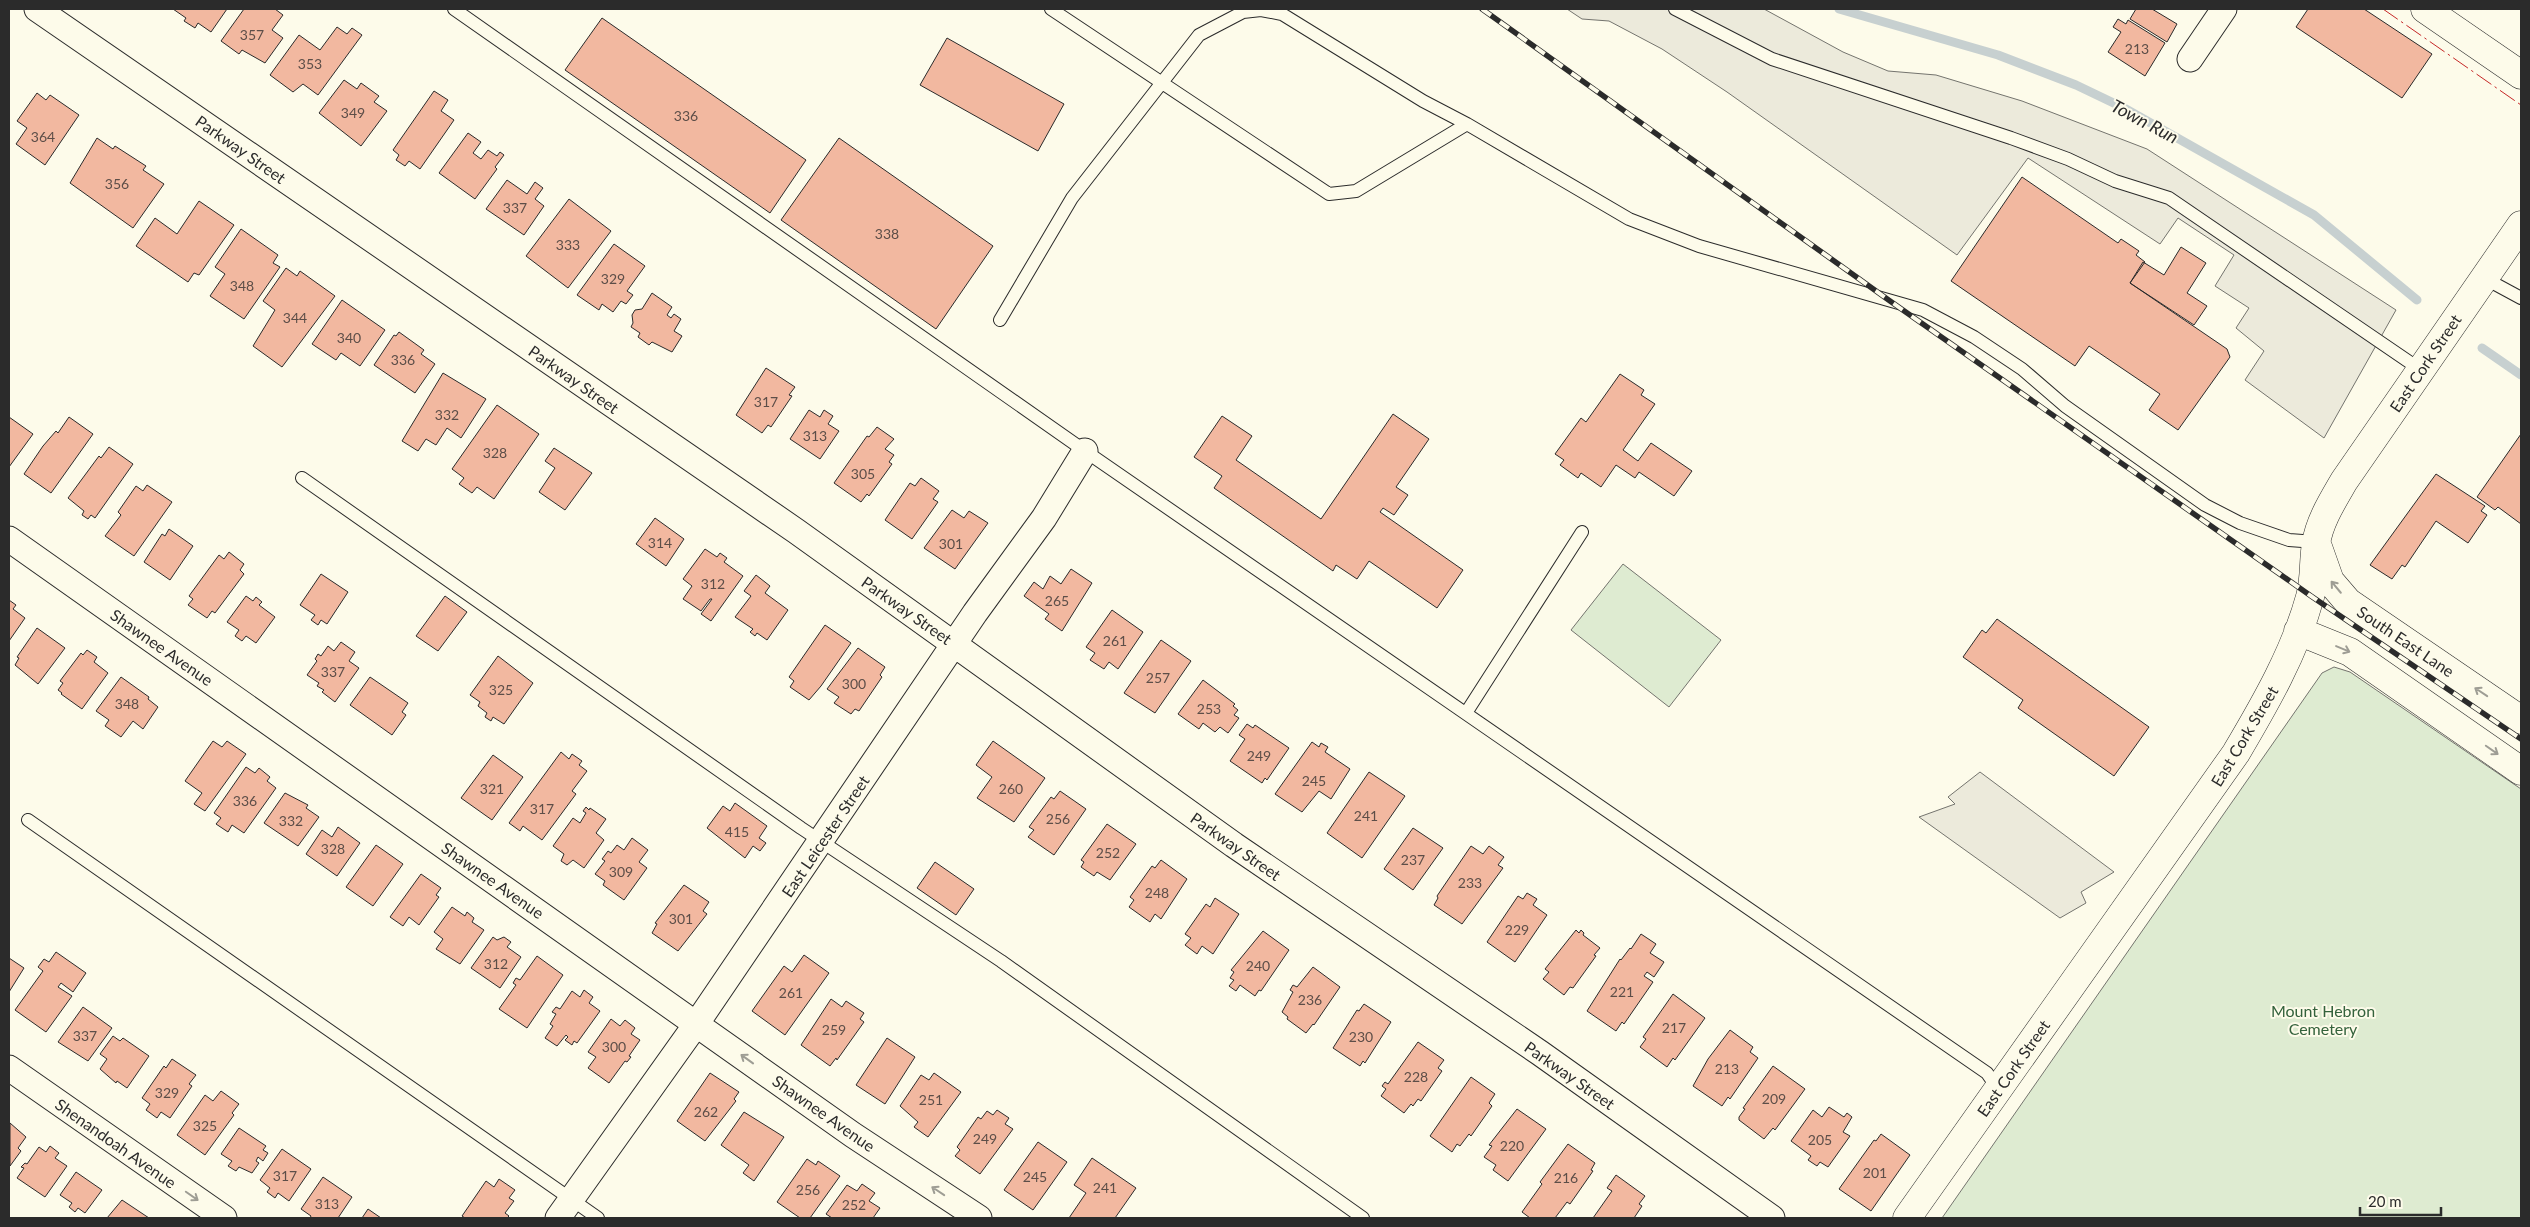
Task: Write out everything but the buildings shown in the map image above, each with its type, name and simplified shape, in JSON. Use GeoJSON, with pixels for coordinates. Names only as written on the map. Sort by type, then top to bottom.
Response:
{"type":"FeatureCollection","features":[{"type":"Feature","properties":{"kind":"main road"},"geometry":{"type":"LineString","coordinates":[[2425,9],[2521,75]]}},
{"type":"Feature","properties":{"kind":"main road","name":"East Cork Street"},"geometry":{"type":"LineString","coordinates":[[1907,1218],[2216,784],[2258,716],[2298,631],[2311,596],[2316,542],[2330,506],[2344,481],[2521,225]]}},
{"type":"Feature","properties":{"kind":"main road","name":"South East Lane"},"geometry":{"type":"LineString","coordinates":[[2316,542],[2330,581],[2348,602],[2521,720]]}},
{"type":"Feature","properties":{"kind":"main road"},"geometry":{"type":"LineString","coordinates":[[2298,631],[2350,652],[2521,771]]}},
{"type":"Feature","properties":{"kind":"street","name":"Parkway Street"},"geometry":{"type":"LineString","coordinates":[[37,9],[796,531],[1234,845],[1540,1053],[1772,1218]]}},
{"type":"Feature","properties":{"kind":"street"},"geometry":{"type":"LineString","coordinates":[[2190,59],[2224,9]]}},
{"type":"Feature","properties":{"kind":"street","name":"East Leicester Street"},"geometry":{"type":"LineString","coordinates":[[564,1209],[697,1023],[954,643],[1044,518],[1086,450]]}},
{"type":"Feature","properties":{"kind":"street","name":"Shawnee Avenue"},"geometry":{"type":"LineString","coordinates":[[9,539],[854,1135],[979,1218]]}},
{"type":"Feature","properties":{"kind":"street","name":"Shenandoah Avenue"},"geometry":{"type":"LineString","coordinates":[[9,1068],[224,1218]]}},
{"type":"Feature","properties":{"kind":"lane"},"geometry":{"type":"LineString","coordinates":[[454,9],[1086,450],[1987,1073],[1998,1089]]}},
{"type":"Feature","properties":{"kind":"lane"},"geometry":{"type":"LineString","coordinates":[[1051,9],[1162,80],[1329,194],[1356,191],[1467,124]]}},
{"type":"Feature","properties":{"kind":"lane"},"geometry":{"type":"LineString","coordinates":[[1675,9],[1772,59],[2011,138],[2068,159],[2115,180],[2169,198],[2421,370]]}},
{"type":"Feature","properties":{"kind":"lane"},"geometry":{"type":"LineString","coordinates":[[1000,320],[1072,198],[1198,35],[1243,12],[1261,10],[1282,14],[1398,87],[1467,124],[1630,219],[1700,246],[1923,310],[1974,336],[2022,369],[2065,406],[2205,505],[2248,526],[2289,540],[2316,542]]}},
{"type":"Feature","properties":{"kind":"lane"},"geometry":{"type":"LineString","coordinates":[[2484,278],[2521,298]]}},
{"type":"Feature","properties":{"kind":"lane"},"geometry":{"type":"LineString","coordinates":[[302,478],[821,842],[1000,961],[1363,1218]]}},
{"type":"Feature","properties":{"kind":"lane"},"geometry":{"type":"LineString","coordinates":[[1466,713],[1582,532]]}},
{"type":"Feature","properties":{"kind":"lane"},"geometry":{"type":"LineString","coordinates":[[28,820],[564,1209],[598,1218]]}},
{"type":"Feature","properties":{"kind":"green space"},"geometry":{"type":"Polygon","coordinates":[[[1623,564],[1721,640],[1669,707],[1571,630],[1623,564]]]}},
{"type":"Feature","properties":{"kind":"green space","name":"Mount Hebron Cemetery"},"geometry":{"type":"Polygon","coordinates":[[[2334,667],[2350,672],[2521,789],[2521,1218],[1942,1218],[2322,673],[2334,667]]]}},
{"type":"Feature","properties":{"kind":"shaded area"},"geometry":{"type":"Polygon","coordinates":[[[1567,9],[1764,9],[1843,52],[1888,71],[1936,75],[2022,101],[2147,149],[2396,310],[2324,438],[2245,380],[2264,351],[2236,328],[2249,308],[2215,286],[2234,255],[2178,218],[2160,244],[2028,158],[1957,255],[1727,92],[1662,49],[1609,21],[1582,19],[1567,9]]]}},
{"type":"Feature","properties":{"kind":"shaded area"},"geometry":{"type":"Polygon","coordinates":[[[1980,772],[2114,872],[2081,892],[2086,903],[2060,918],[1919,817],[1955,804],[1948,797],[1980,772]]]}},
{"type":"Feature","properties":{"kind":"waterway","name":"Town Run"},"geometry":{"type":"LineString","coordinates":[[1839,9],[1998,55],[2076,85],[2124,108],[2314,215],[2417,300]]}},
{"type":"Feature","properties":{"kind":"waterway","name":"Town Run"},"geometry":{"type":"LineString","coordinates":[[2482,348],[2521,375]]}},
{"type":"Feature","properties":{"kind":"railway"},"geometry":{"type":"LineString","coordinates":[[1482,9],[1890,301],[2311,596],[2521,739]]}},
{"type":"Feature","properties":{"kind":"power"},"geometry":{"type":"LineString","coordinates":[[2383,9],[2521,105]]}}]}
